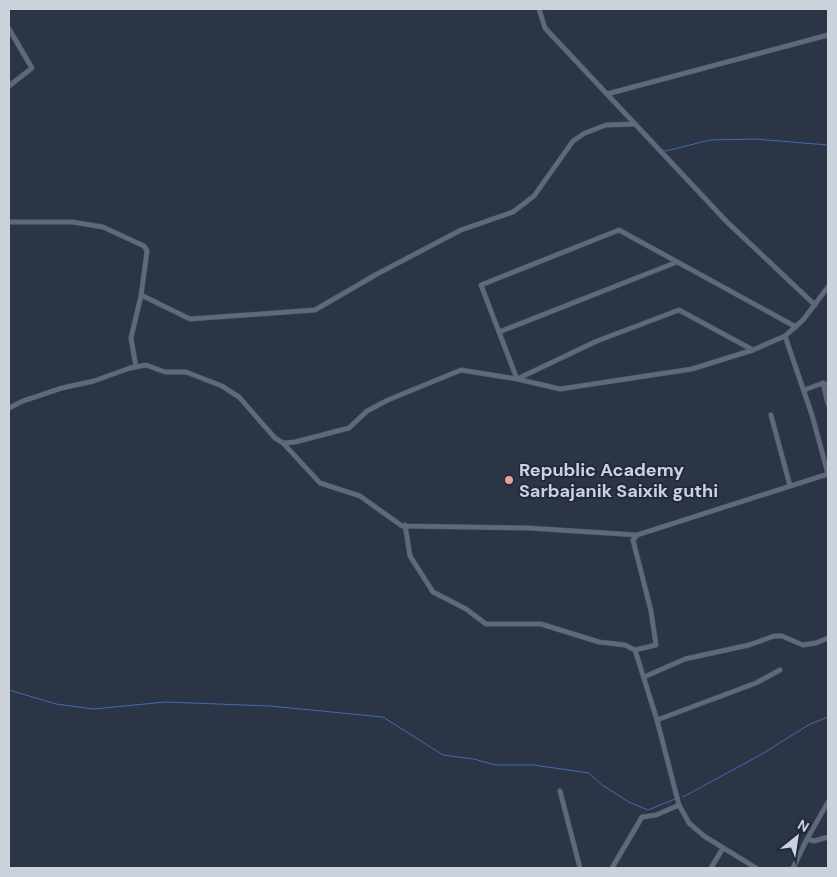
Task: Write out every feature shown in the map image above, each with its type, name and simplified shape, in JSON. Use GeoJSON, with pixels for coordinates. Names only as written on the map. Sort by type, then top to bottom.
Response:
{"type":"FeatureCollection","features":[{"type":"Feature","properties":{"kind":"street"},"geometry":{"type":"LineString","coordinates":[[539,9],[545,28],[606,94],[727,222],[815,305]]}},
{"type":"Feature","properties":{"kind":"street"},"geometry":{"type":"LineString","coordinates":[[9,29],[32,68],[9,86]]}},
{"type":"Feature","properties":{"kind":"street"},"geometry":{"type":"LineString","coordinates":[[606,94],[828,35]]}},
{"type":"Feature","properties":{"kind":"street"},"geometry":{"type":"LineString","coordinates":[[141,295],[190,318],[315,310],[377,274],[461,230],[513,212],[534,196],[573,141],[585,132],[606,125],[635,124]]}},
{"type":"Feature","properties":{"kind":"street"},"geometry":{"type":"LineString","coordinates":[[9,222],[72,222],[103,227],[144,246],[147,251],[141,295],[131,338],[136,367]]}},
{"type":"Feature","properties":{"kind":"street"},"geometry":{"type":"LineString","coordinates":[[517,378],[482,284],[610,231],[618,230],[796,327]]}},
{"type":"Feature","properties":{"kind":"street"},"geometry":{"type":"LineString","coordinates":[[500,332],[677,262]]}},
{"type":"Feature","properties":{"kind":"street"},"geometry":{"type":"LineString","coordinates":[[282,442],[295,442],[350,428],[367,411],[388,400],[461,370],[517,378],[560,389],[692,369],[753,350],[785,336],[796,327],[828,287]]}},
{"type":"Feature","properties":{"kind":"street"},"geometry":{"type":"LineString","coordinates":[[517,378],[598,341],[680,310],[753,350]]}},
{"type":"Feature","properties":{"kind":"street"},"geometry":{"type":"LineString","coordinates":[[9,408],[23,401],[94,382],[136,367],[146,365],[165,372],[186,372],[222,386],[238,397],[275,438],[282,442],[320,483],[360,496],[402,526],[528,528],[637,535],[828,474],[804,390],[785,336]]}},
{"type":"Feature","properties":{"kind":"street"},"geometry":{"type":"LineString","coordinates":[[804,390],[826,384],[828,404]]}},
{"type":"Feature","properties":{"kind":"street"},"geometry":{"type":"LineString","coordinates":[[771,416],[790,486]]}},
{"type":"Feature","properties":{"kind":"street"},"geometry":{"type":"LineString","coordinates":[[405,526],[410,556],[433,592],[466,609],[486,624],[541,624],[599,642],[625,645],[635,650],[656,645],[651,612],[633,540],[637,535]]}},
{"type":"Feature","properties":{"kind":"street"},"geometry":{"type":"LineString","coordinates":[[644,677],[685,659],[749,645],[774,636],[782,636],[803,645],[816,643],[828,638]]}},
{"type":"Feature","properties":{"kind":"street"},"geometry":{"type":"LineString","coordinates":[[635,650],[657,720],[679,805],[689,823],[704,836],[756,868]]}},
{"type":"Feature","properties":{"kind":"street"},"geometry":{"type":"LineString","coordinates":[[657,720],[756,683],[780,670]]}},
{"type":"Feature","properties":{"kind":"street"},"geometry":{"type":"LineString","coordinates":[[560,791],[580,868]]}},
{"type":"Feature","properties":{"kind":"street"},"geometry":{"type":"LineString","coordinates":[[793,868],[828,802]]}},
{"type":"Feature","properties":{"kind":"street"},"geometry":{"type":"LineString","coordinates":[[612,868],[642,817],[656,815],[679,805]]}},
{"type":"Feature","properties":{"kind":"street"},"geometry":{"type":"LineString","coordinates":[[807,839],[814,841],[828,837]]}},
{"type":"Feature","properties":{"kind":"street"},"geometry":{"type":"LineString","coordinates":[[711,868],[723,848]]}},
{"type":"Feature","properties":{"kind":"waterway"},"geometry":{"type":"LineString","coordinates":[[661,149],[666,151],[710,140],[755,139],[828,145]]}},
{"type":"Feature","properties":{"kind":"waterway"},"geometry":{"type":"LineString","coordinates":[[9,690],[56,704],[94,709],[165,702],[270,706],[383,717],[443,755],[474,759],[495,765],[534,765],[589,773],[602,785],[629,802],[648,810],[675,799]]}},
{"type":"Feature","properties":{"kind":"waterway"},"geometry":{"type":"LineString","coordinates":[[683,797],[762,754],[810,724],[828,717]]}},
{"type":"Feature","properties":{"kind":"place","name":"Republic Academy Sarbajanik Saixik guthi"},"geometry":{"type":"Point","coordinates":[509,480]}}]}
